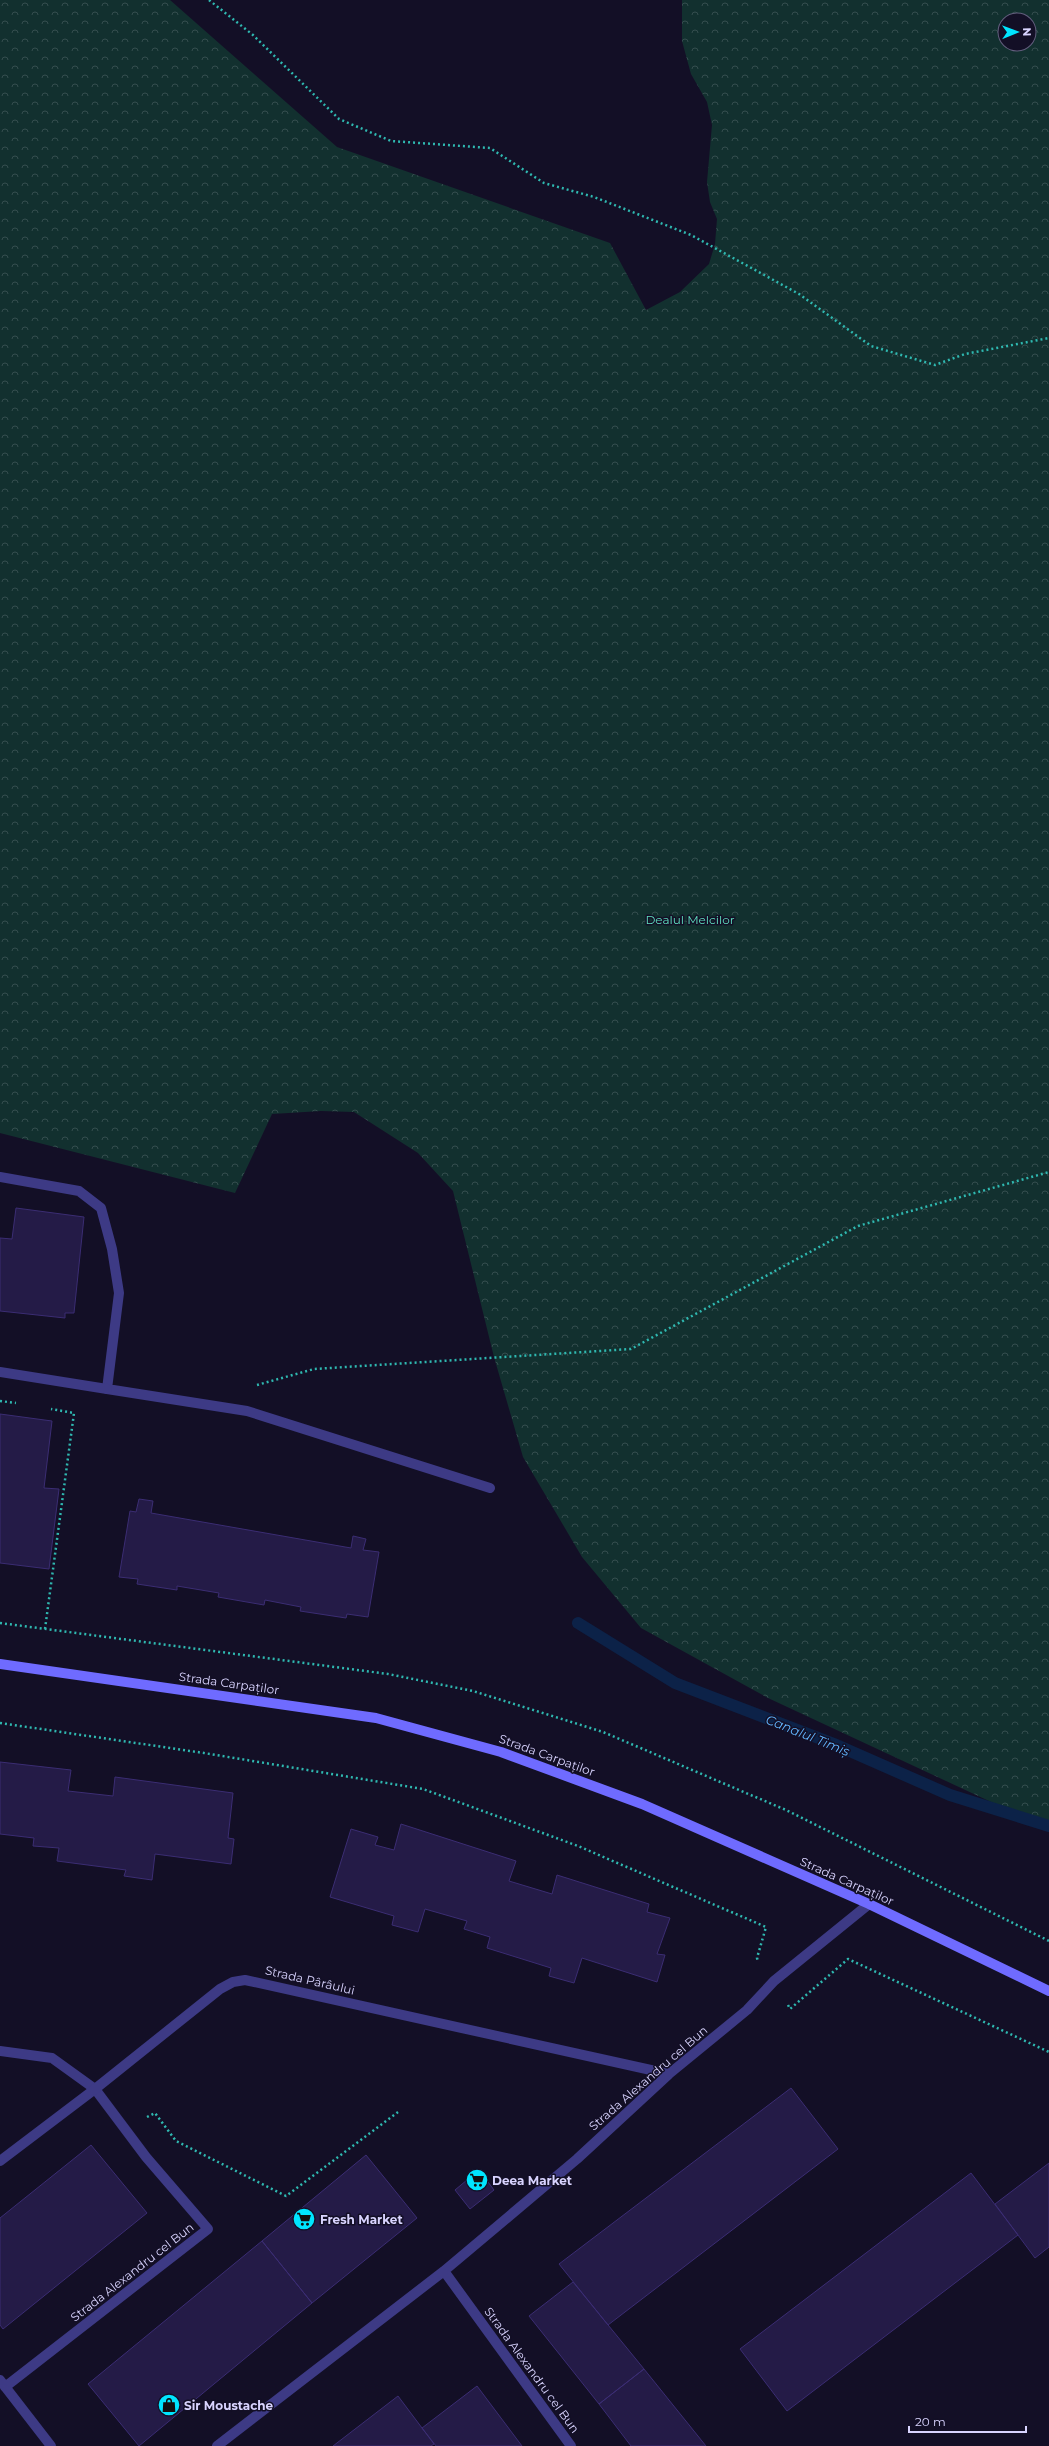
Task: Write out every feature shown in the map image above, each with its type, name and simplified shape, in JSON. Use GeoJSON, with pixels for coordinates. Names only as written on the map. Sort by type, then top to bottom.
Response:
{"type":"FeatureCollection","features":[{"type":"Feature","properties":{"kind":"main road","name":"Strada Carpaților"},"geometry":{"type":"LineString","coordinates":[[0,1664],[376,1718],[501,1752],[642,1804],[869,1904],[1049,1991]]}},
{"type":"Feature","properties":{"kind":"street"},"geometry":{"type":"LineString","coordinates":[[0,1177],[79,1191],[101,1208],[112,1249],[119,1293],[107,1389]]}},
{"type":"Feature","properties":{"kind":"street"},"geometry":{"type":"LineString","coordinates":[[0,1372],[247,1411],[490,1488]]}},
{"type":"Feature","properties":{"kind":"street","name":"Strada Alexandru cel Bun"},"geometry":{"type":"LineString","coordinates":[[217,2446],[444,2271],[576,2159],[668,2074],[747,2010],[774,1981],[869,1904]]}},
{"type":"Feature","properties":{"kind":"street","name":"Strada Pârâului"},"geometry":{"type":"LineString","coordinates":[[0,2161],[95,2089],[220,1989],[233,1982],[245,1980],[668,2074]]}},
{"type":"Feature","properties":{"kind":"street","name":"Strada Alexandru cel Bun"},"geometry":{"type":"LineString","coordinates":[[0,2051],[52,2058],[95,2089],[123,2127],[208,2229],[2,2384],[51,2446]]}},
{"type":"Feature","properties":{"kind":"street","name":"Strada Alexandru cel Bun"},"geometry":{"type":"LineString","coordinates":[[444,2271],[570,2446]]}},
{"type":"Feature","properties":{"kind":"path"},"geometry":{"type":"LineString","coordinates":[[209,0],[253,35],[339,119],[391,141],[490,148],[544,182],[594,197],[691,235],[799,294],[871,346],[935,365],[965,354],[1049,338]]}},
{"type":"Feature","properties":{"kind":"path"},"geometry":{"type":"LineString","coordinates":[[255,1386],[314,1369],[631,1349],[858,1226],[1049,1172]]}},
{"type":"Feature","properties":{"kind":"path"},"geometry":{"type":"LineString","coordinates":[[45,1629],[74,1413]]}},
{"type":"Feature","properties":{"kind":"path"},"geometry":{"type":"LineString","coordinates":[[0,1723],[204,1753],[423,1789],[578,1846],[766,1927],[757,1958],[774,1981],[790,2009],[848,1960],[1049,2052]]}},
{"type":"Feature","properties":{"kind":"path"},"geometry":{"type":"LineString","coordinates":[[123,2127],[155,2113],[176,2141],[286,2196],[398,2112]]}},
{"type":"Feature","properties":{"kind":"green space","name":"Dealul Melcilor"},"geometry":{"type":"Polygon","coordinates":[[[0,0],[170,0],[337,147],[610,243],[646,310],[680,292],[709,264],[715,244],[717,219],[710,202],[707,182],[712,125],[707,102],[691,74],[682,41],[682,0],[1049,0],[1049,1829],[768,1698],[641,1628],[582,1557],[523,1457],[494,1357],[453,1191],[418,1153],[354,1112],[321,1111],[272,1114],[235,1193],[0,1133],[0,0]]]}},
{"type":"Feature","properties":{"kind":"building"},"geometry":{"type":"Polygon","coordinates":[[[16,1208],[84,1217],[74,1313],[65,1313],[65,1318],[0,1311],[0,1238],[12,1239],[16,1208]]]}},
{"type":"Feature","properties":{"kind":"building"},"geometry":{"type":"Polygon","coordinates":[[[0,1414],[52,1421],[44,1488],[59,1489],[49,1569],[0,1563],[0,1414]]]}},
{"type":"Feature","properties":{"kind":"building"},"geometry":{"type":"Polygon","coordinates":[[[139,1499],[153,1501],[151,1513],[351,1548],[353,1536],[366,1539],[363,1550],[379,1552],[368,1617],[347,1614],[346,1618],[300,1611],[301,1607],[265,1600],[264,1605],[218,1597],[219,1593],[177,1586],[177,1590],[137,1584],[138,1579],[119,1577],[130,1511],[136,1512],[139,1499]]]}},
{"type":"Feature","properties":{"kind":"building"},"geometry":{"type":"Polygon","coordinates":[[[0,1762],[71,1770],[68,1791],[113,1796],[115,1777],[233,1793],[228,1838],[234,1839],[231,1864],[155,1854],[152,1880],[124,1876],[126,1870],[57,1861],[59,1848],[33,1846],[34,1838],[0,1834],[0,1762]]]}},
{"type":"Feature","properties":{"kind":"building"},"geometry":{"type":"Polygon","coordinates":[[[401,1824],[516,1861],[509,1881],[552,1894],[557,1875],[649,1904],[647,1912],[670,1918],[657,1954],[665,1955],[657,1982],[582,1958],[574,1983],[549,1976],[551,1968],[487,1948],[490,1937],[464,1929],[467,1921],[425,1909],[418,1932],[392,1925],[394,1916],[330,1897],[351,1829],[378,1837],[375,1845],[394,1850],[401,1824]]]}},
{"type":"Feature","properties":{"kind":"building"},"geometry":{"type":"Polygon","coordinates":[[[791,2088],[838,2149],[608,2325],[559,2264],[791,2088]]]}},
{"type":"Feature","properties":{"kind":"building"},"geometry":{"type":"Polygon","coordinates":[[[91,2145],[147,2213],[3,2329],[0,2325],[0,2218],[91,2145]]]}},
{"type":"Feature","properties":{"kind":"building"},"geometry":{"type":"Polygon","coordinates":[[[366,2155],[417,2218],[312,2303],[262,2241],[366,2155]]]}},
{"type":"Feature","properties":{"kind":"building"},"geometry":{"type":"Polygon","coordinates":[[[1049,2163],[1049,2247],[1035,2258],[995,2204],[1049,2163]]]}},
{"type":"Feature","properties":{"kind":"building","name":"Deea Market"},"geometry":{"type":"Polygon","coordinates":[[[479,2170],[494,2190],[470,2209],[455,2190],[479,2170]]]}},
{"type":"Feature","properties":{"kind":"building"},"geometry":{"type":"Polygon","coordinates":[[[971,2173],[1018,2235],[787,2411],[740,2349],[971,2173]]]}},
{"type":"Feature","properties":{"kind":"building"},"geometry":{"type":"Polygon","coordinates":[[[262,2241],[312,2303],[139,2446],[88,2384],[262,2241]]]}},
{"type":"Feature","properties":{"kind":"building"},"geometry":{"type":"Polygon","coordinates":[[[573,2282],[644,2369],[599,2404],[529,2316],[573,2282]]]}},
{"type":"Feature","properties":{"kind":"building"},"geometry":{"type":"Polygon","coordinates":[[[644,2369],[706,2446],[631,2446],[599,2404],[644,2369]]]}},
{"type":"Feature","properties":{"kind":"building"},"geometry":{"type":"Polygon","coordinates":[[[477,2386],[522,2446],[436,2446],[422,2428],[477,2386]]]}},
{"type":"Feature","properties":{"kind":"building"},"geometry":{"type":"Polygon","coordinates":[[[398,2396],[434,2444],[431,2446],[333,2446],[398,2396]]]}},
{"type":"Feature","properties":{"kind":"waterway","name":"Canalul Timiș"},"geometry":{"type":"LineString","coordinates":[[578,1623],[675,1683],[834,1744],[950,1795],[1049,1826]]}},
{"type":"Feature","properties":{"kind":"place","name":"Deea Market"},"geometry":{"type":"Point","coordinates":[477,2180]}},
{"type":"Feature","properties":{"kind":"place","name":"Fresh Market"},"geometry":{"type":"Point","coordinates":[304,2219]}},
{"type":"Feature","properties":{"kind":"place","name":"Sir Moustache"},"geometry":{"type":"Point","coordinates":[169,2405]}}]}
